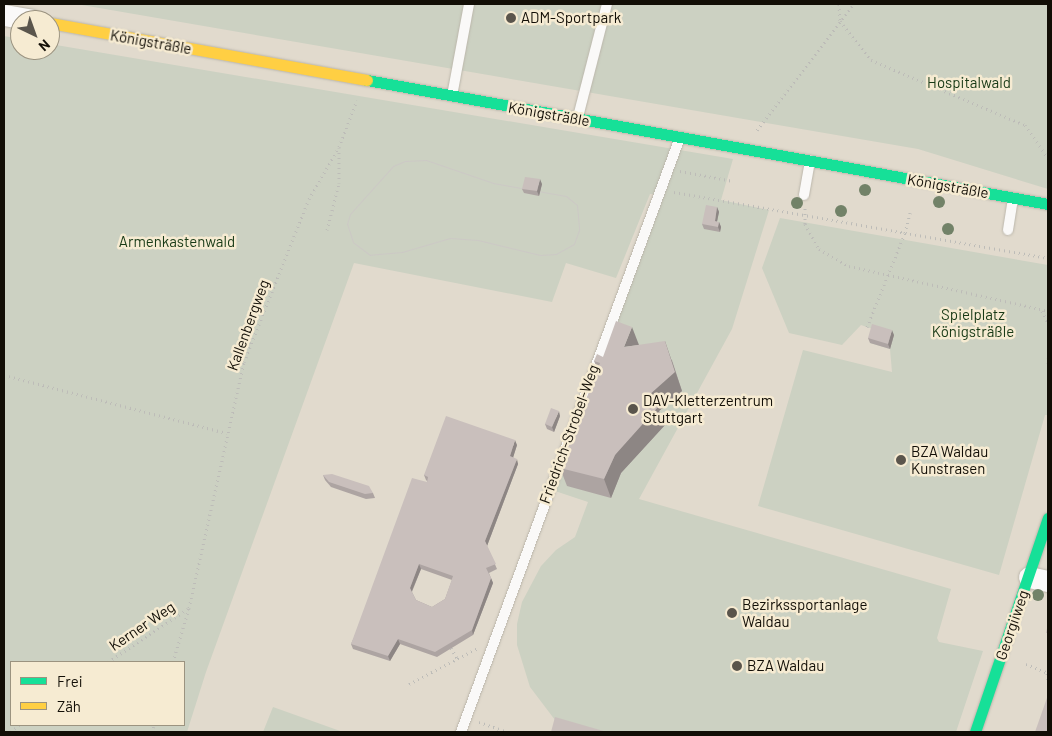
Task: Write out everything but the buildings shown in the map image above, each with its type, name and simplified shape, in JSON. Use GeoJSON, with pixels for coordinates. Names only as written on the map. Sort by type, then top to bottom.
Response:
{"type":"FeatureCollection","features":[{"type":"Feature","properties":{"kind":"street","name":"Königsträßle"},"geometry":{"type":"LineString","coordinates":[[60,25],[1048,204]]}},
{"type":"Feature","properties":{"kind":"street","name":"Georgiiweg"},"geometry":{"type":"LineString","coordinates":[[975,732],[1038,579],[1048,518]]}},
{"type":"Feature","properties":{"kind":"lane"},"geometry":{"type":"LineString","coordinates":[[452,96],[469,4]]}},
{"type":"Feature","properties":{"kind":"lane"},"geometry":{"type":"LineString","coordinates":[[578,119],[607,4]]}},
{"type":"Feature","properties":{"kind":"lane","name":"Friedrich-Strobel-Weg"},"geometry":{"type":"LineString","coordinates":[[461,732],[659,188],[680,137]]}},
{"type":"Feature","properties":{"kind":"lane"},"geometry":{"type":"LineString","coordinates":[[804,195],[810,161]]}},
{"type":"Feature","properties":{"kind":"lane"},"geometry":{"type":"LineString","coordinates":[[1008,230],[1013,198]]}},
{"type":"Feature","properties":{"kind":"path"},"geometry":{"type":"LineString","coordinates":[[839,4],[840,21],[871,60],[1025,125],[1048,158]]}},
{"type":"Feature","properties":{"kind":"path"},"geometry":{"type":"LineString","coordinates":[[750,150],[754,135],[854,4]]}},
{"type":"Feature","properties":{"kind":"path","name":"Kallenbergweg"},"geometry":{"type":"LineString","coordinates":[[173,661],[189,608],[244,362],[309,199],[339,147],[364,80]]}},
{"type":"Feature","properties":{"kind":"path"},"geometry":{"type":"LineString","coordinates":[[327,230],[339,183],[339,147]]}},
{"type":"Feature","properties":{"kind":"path"},"geometry":{"type":"LineString","coordinates":[[668,166],[732,181]]}},
{"type":"Feature","properties":{"kind":"path"},"geometry":{"type":"LineString","coordinates":[[659,188],[806,217],[1048,258]]}},
{"type":"Feature","properties":{"kind":"path"},"geometry":{"type":"LineString","coordinates":[[804,195],[805,224],[819,249],[849,266],[1048,311]]}},
{"type":"Feature","properties":{"kind":"path"},"geometry":{"type":"LineString","coordinates":[[867,327],[905,233],[910,213]]}},
{"type":"Feature","properties":{"kind":"path"},"geometry":{"type":"LineString","coordinates":[[1042,310],[1048,323]]}},
{"type":"Feature","properties":{"kind":"path"},"geometry":{"type":"LineString","coordinates":[[1048,358],[1048,364]]}},
{"type":"Feature","properties":{"kind":"path"},"geometry":{"type":"LineString","coordinates":[[4,375],[227,433]]}},
{"type":"Feature","properties":{"kind":"path","name":"Kerner Weg"},"geometry":{"type":"LineString","coordinates":[[110,661],[189,608]]}},
{"type":"Feature","properties":{"kind":"path"},"geometry":{"type":"LineString","coordinates":[[409,684],[496,637]]}},
{"type":"Feature","properties":{"kind":"path"},"geometry":{"type":"LineString","coordinates":[[452,648],[457,658]]}},
{"type":"Feature","properties":{"kind":"path"},"geometry":{"type":"LineString","coordinates":[[1026,664],[1048,673],[1048,681]]}},
{"type":"Feature","properties":{"kind":"path"},"geometry":{"type":"LineString","coordinates":[[466,719],[508,732]]}},
{"type":"Feature","properties":{"kind":"green space","name":"Hospitalwald"},"geometry":{"type":"Polygon","coordinates":[[[76,4],[1048,4],[1048,189],[918,149],[76,4]]]}},
{"type":"Feature","properties":{"kind":"green space","name":"Armenkastenwald"},"geometry":{"type":"Polygon","coordinates":[[[4,36],[10,37],[10,60],[60,60],[60,46],[733,159],[721,200],[769,210],[732,329],[639,499],[951,589],[937,638],[939,642],[983,651],[956,732],[559,732],[555,720],[530,687],[517,645],[517,624],[522,602],[541,566],[556,550],[575,537],[588,502],[549,489],[656,194],[650,194],[616,278],[566,263],[552,302],[354,263],[206,672],[187,732],[4,732],[4,36]]]}},
{"type":"Feature","properties":{"kind":"green space","name":"Spielplatz Königsträßle"},"geometry":{"type":"Polygon","coordinates":[[[780,218],[1048,265],[1048,415],[1045,415],[999,575],[758,506],[803,350],[892,372],[890,349],[870,343],[873,329],[861,325],[842,345],[789,333],[762,268],[780,218]]]}},
{"type":"Feature","properties":{"kind":"green space"},"geometry":{"type":"Polygon","coordinates":[[[273,707],[343,732],[263,732],[273,707]]]}},
{"type":"Feature","properties":{"kind":"tram line"},"geometry":{"type":"LineString","coordinates":[[426,160],[493,183],[566,196],[577,205],[579,230],[574,244],[556,254],[540,255],[478,240],[450,238],[402,252],[370,255],[353,242],[347,224],[350,214],[393,166],[405,161],[426,160]]}},
{"type":"Feature","properties":{"kind":"traffic: fast"},"geometry":{"type":"LineString","coordinates":[[367,80],[1048,204]]}},
{"type":"Feature","properties":{"kind":"traffic: fast"},"geometry":{"type":"LineString","coordinates":[[975,732],[1048,518]]}},
{"type":"Feature","properties":{"kind":"traffic: slow"},"geometry":{"type":"LineString","coordinates":[[60,25],[367,80]]}},
{"type":"Feature","properties":{"kind":"place","name":"ADM-Sportpark"},"geometry":{"type":"Point","coordinates":[511,18]}},
{"type":"Feature","properties":{"kind":"place","name":"DAV-Kletterzentrum Stuttgart"},"geometry":{"type":"Point","coordinates":[633,409]}},
{"type":"Feature","properties":{"kind":"place","name":"BZA Waldau Kunstrasen"},"geometry":{"type":"Point","coordinates":[901,460]}},
{"type":"Feature","properties":{"kind":"place","name":"Bezirkssportanlage Waldau"},"geometry":{"type":"Point","coordinates":[732,613]}},
{"type":"Feature","properties":{"kind":"place","name":"BZA Waldau"},"geometry":{"type":"Point","coordinates":[737,666]}}]}
